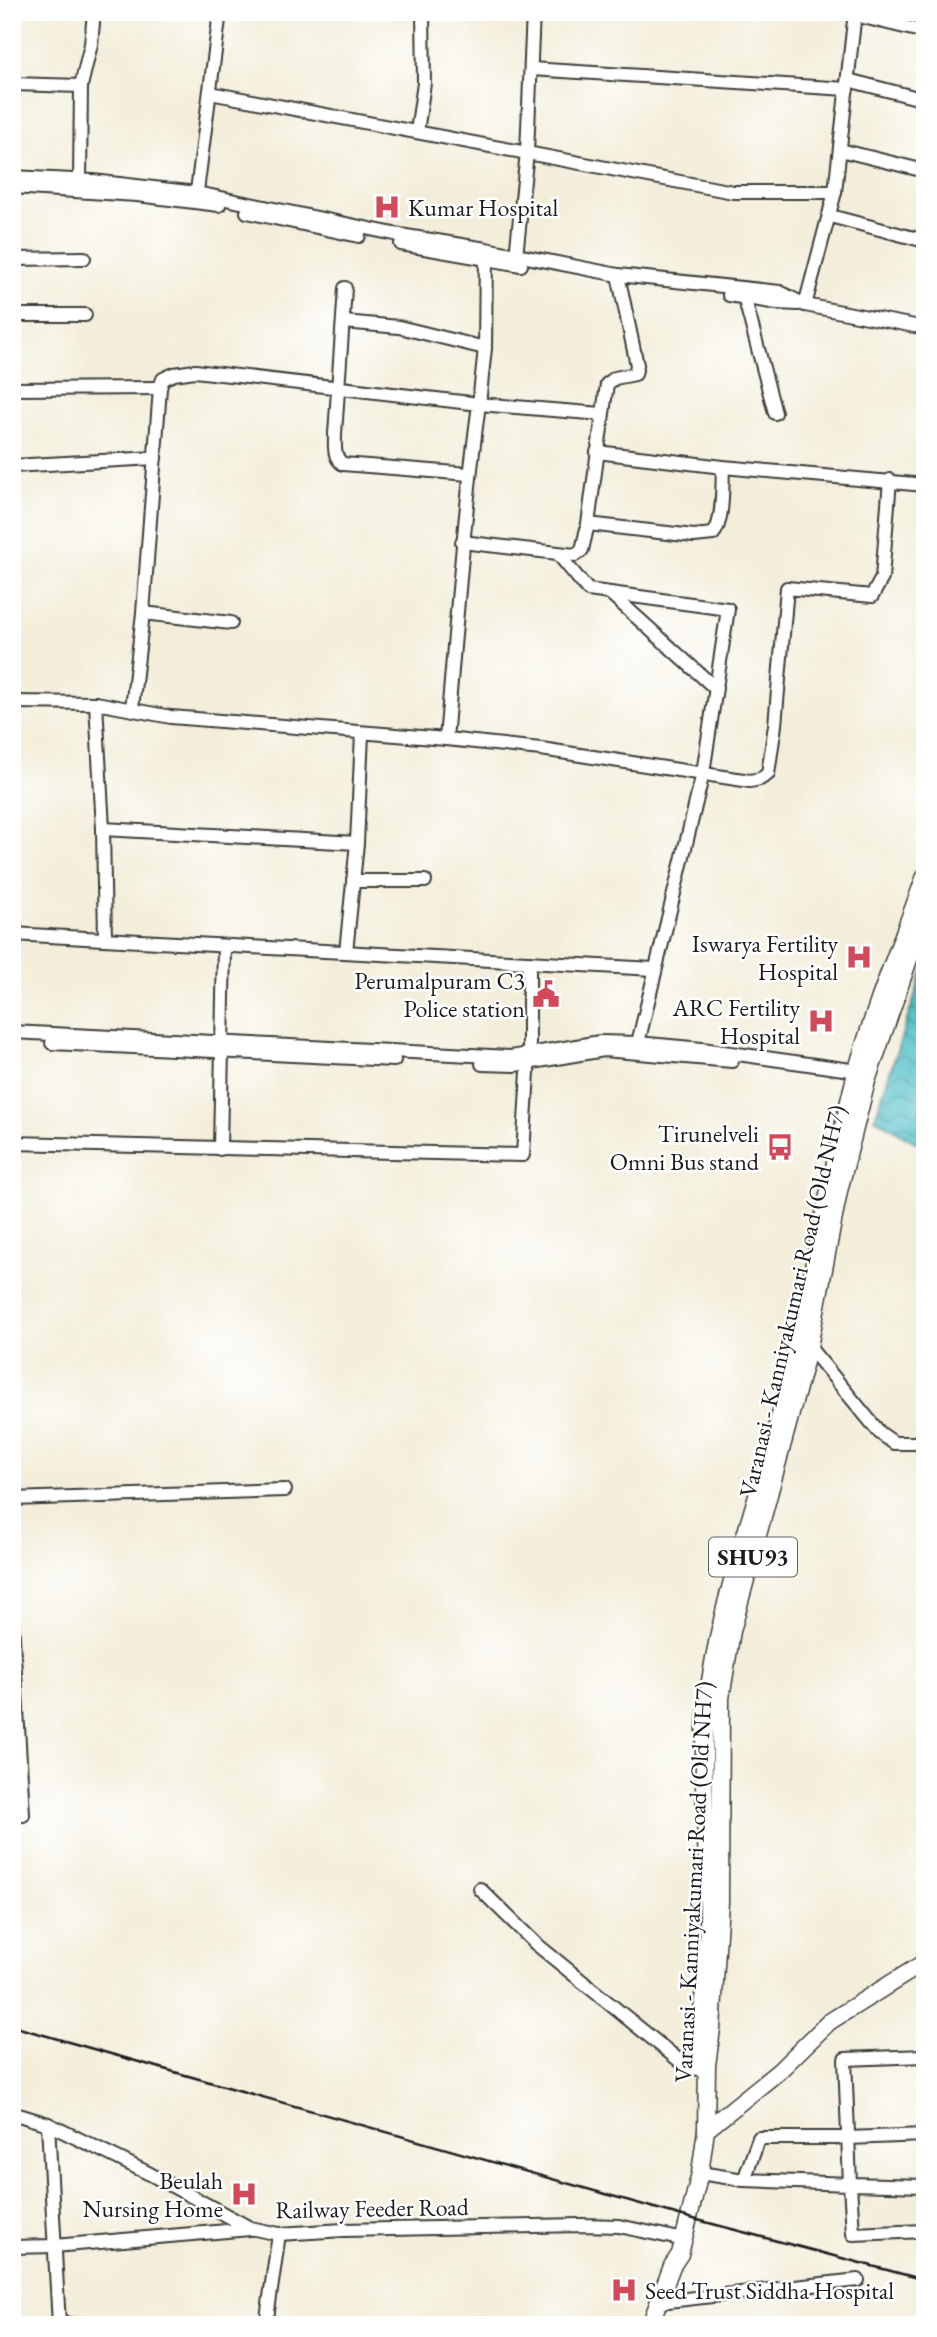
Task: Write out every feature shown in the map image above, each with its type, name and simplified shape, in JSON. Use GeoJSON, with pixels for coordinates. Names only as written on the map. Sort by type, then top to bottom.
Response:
{"type":"FeatureCollection","features":[{"type":"Feature","properties":{"kind":"main road","name":"Varanasi - Kanniyakumari Road (Old NH7)"},"geometry":{"type":"LineString","coordinates":[[672,2266],[680,2254],[700,2173],[706,2130],[707,2065],[712,2029],[720,1902],[721,1698],[732,1631],[804,1344],[862,1076],[925,876]]}},
{"type":"Feature","properties":{"kind":"main road","name":"Varanasi - Kanniyakumari Road (Old NH7)"},"geometry":{"type":"LineString","coordinates":[[862,1076],[925,913]]}},
{"type":"Feature","properties":{"kind":"main road","name":"Varanasi - Kanniyakumari Road (Old NH7)"},"geometry":{"type":"LineString","coordinates":[[650,2325],[672,2266],[675,2238],[688,2188],[697,2111],[708,1922],[705,1788],[707,1707],[715,1650],[747,1525],[804,1344]]}},
{"type":"Feature","properties":{"kind":"main road"},"geometry":{"type":"LineString","coordinates":[[706,2130],[779,2071],[829,2022],[925,1962]]}},
{"type":"Feature","properties":{"kind":"street"},"geometry":{"type":"LineString","coordinates":[[80,180],[81,86],[91,44],[94,12]]}},
{"type":"Feature","properties":{"kind":"street"},"geometry":{"type":"LineString","coordinates":[[196,197],[220,12]]}},
{"type":"Feature","properties":{"kind":"street"},"geometry":{"type":"LineString","coordinates":[[417,132],[424,83],[423,12]]}},
{"type":"Feature","properties":{"kind":"street"},"geometry":{"type":"LineString","coordinates":[[516,256],[527,152],[533,12]]}},
{"type":"Feature","properties":{"kind":"street"},"geometry":{"type":"LineString","coordinates":[[805,305],[835,192],[855,14],[925,32]]}},
{"type":"Feature","properties":{"kind":"street"},"geometry":{"type":"LineString","coordinates":[[531,69],[847,85],[925,100]]}},
{"type":"Feature","properties":{"kind":"street"},"geometry":{"type":"LineString","coordinates":[[12,85],[81,86]]}},
{"type":"Feature","properties":{"kind":"street"},"geometry":{"type":"LineString","coordinates":[[210,93],[733,192],[835,192]]}},
{"type":"Feature","properties":{"kind":"street"},"geometry":{"type":"LineString","coordinates":[[840,150],[925,171]]}},
{"type":"Feature","properties":{"kind":"street"},"geometry":{"type":"LineString","coordinates":[[12,177],[80,180],[196,197],[618,279],[805,305],[925,328]]}},
{"type":"Feature","properties":{"kind":"street"},"geometry":{"type":"LineString","coordinates":[[12,187],[196,197]]}},
{"type":"Feature","properties":{"kind":"street"},"geometry":{"type":"LineString","coordinates":[[12,196],[83,198]]}},
{"type":"Feature","properties":{"kind":"street"},"geometry":{"type":"LineString","coordinates":[[830,216],[925,241]]}},
{"type":"Feature","properties":{"kind":"street"},"geometry":{"type":"LineString","coordinates":[[486,254],[516,256],[618,279],[780,292],[805,305]]}},
{"type":"Feature","properties":{"kind":"street"},"geometry":{"type":"LineString","coordinates":[[446,739],[462,542],[485,348],[486,254]]}},
{"type":"Feature","properties":{"kind":"street"},"geometry":{"type":"LineString","coordinates":[[12,259],[84,258]]}},
{"type":"Feature","properties":{"kind":"street"},"geometry":{"type":"LineString","coordinates":[[462,542],[558,554],[578,554],[582,550],[607,384],[615,378],[635,374],[637,365],[618,279]]}},
{"type":"Feature","properties":{"kind":"street"},"geometry":{"type":"LineString","coordinates":[[345,288],[335,451],[338,460],[343,464],[469,474]]}},
{"type":"Feature","properties":{"kind":"street"},"geometry":{"type":"LineString","coordinates":[[744,296],[775,413]]}},
{"type":"Feature","properties":{"kind":"street"},"geometry":{"type":"LineString","coordinates":[[12,315],[85,315]]}},
{"type":"Feature","properties":{"kind":"street"},"geometry":{"type":"LineString","coordinates":[[344,323],[399,327],[485,348]]}},
{"type":"Feature","properties":{"kind":"street"},"geometry":{"type":"LineString","coordinates":[[132,708],[143,613],[160,388],[163,379],[174,374],[195,372],[478,404],[602,414]]}},
{"type":"Feature","properties":{"kind":"street"},"geometry":{"type":"LineString","coordinates":[[12,389],[160,388]]}},
{"type":"Feature","properties":{"kind":"street"},"geometry":{"type":"LineString","coordinates":[[597,452],[723,467],[925,485]]}},
{"type":"Feature","properties":{"kind":"street"},"geometry":{"type":"LineString","coordinates":[[12,466],[155,458]]}},
{"type":"Feature","properties":{"kind":"street"},"geometry":{"type":"LineString","coordinates":[[588,524],[694,536],[713,534],[720,518],[723,467]]}},
{"type":"Feature","properties":{"kind":"street"},"geometry":{"type":"LineString","coordinates":[[12,702],[96,703],[171,717],[446,739],[541,749],[750,781],[760,779],[768,774],[788,588],[872,596],[882,578],[890,481]]}},
{"type":"Feature","properties":{"kind":"street"},"geometry":{"type":"LineString","coordinates":[[558,554],[587,590],[728,609],[703,773],[638,1043]]}},
{"type":"Feature","properties":{"kind":"street"},"geometry":{"type":"LineString","coordinates":[[610,593],[715,688]]}},
{"type":"Feature","properties":{"kind":"street"},"geometry":{"type":"LineString","coordinates":[[143,613],[231,622]]}},
{"type":"Feature","properties":{"kind":"street"},"geometry":{"type":"LineString","coordinates":[[96,703],[103,829],[104,939]]}},
{"type":"Feature","properties":{"kind":"street"},"geometry":{"type":"LineString","coordinates":[[346,952],[357,844],[362,734]]}},
{"type":"Feature","properties":{"kind":"street"},"geometry":{"type":"LineString","coordinates":[[103,829],[357,844]]}},
{"type":"Feature","properties":{"kind":"street"},"geometry":{"type":"LineString","coordinates":[[353,881],[425,881]]}},
{"type":"Feature","properties":{"kind":"street"},"geometry":{"type":"LineString","coordinates":[[12,934],[654,969]]}},
{"type":"Feature","properties":{"kind":"street"},"geometry":{"type":"LineString","coordinates":[[220,1149],[224,946]]}},
{"type":"Feature","properties":{"kind":"street"},"geometry":{"type":"LineString","coordinates":[[12,1143],[523,1155],[529,962]]}},
{"type":"Feature","properties":{"kind":"street"},"geometry":{"type":"LineString","coordinates":[[12,1032],[223,1048]]}},
{"type":"Feature","properties":{"kind":"street"},"geometry":{"type":"LineString","coordinates":[[12,1041],[528,1059],[621,1051],[862,1076]]}},
{"type":"Feature","properties":{"kind":"street"},"geometry":{"type":"LineString","coordinates":[[528,1059],[583,1044],[638,1043],[702,1049],[862,1076]]}},
{"type":"Feature","properties":{"kind":"street"},"geometry":{"type":"LineString","coordinates":[[804,1344],[880,1433],[894,1443],[925,1443]]}},
{"type":"Feature","properties":{"kind":"street"},"geometry":{"type":"LineString","coordinates":[[12,1499],[285,1490]]}},
{"type":"Feature","properties":{"kind":"street"},"geometry":{"type":"LineString","coordinates":[[12,1620],[13,1685],[23,1815],[12,1816]]}},
{"type":"Feature","properties":{"kind":"street"},"geometry":{"type":"LineString","coordinates":[[480,1889],[545,1951],[686,2066],[698,2069]]}},
{"type":"Feature","properties":{"kind":"street"},"geometry":{"type":"LineString","coordinates":[[925,2056],[845,2059],[853,2234],[925,2231]]}},
{"type":"Feature","properties":{"kind":"street","name":"Railway Feeder Road"},"geometry":{"type":"LineString","coordinates":[[12,2113],[48,2124],[150,2174],[250,2228],[279,2234],[580,2225],[619,2227],[675,2238]]}},
{"type":"Feature","properties":{"kind":"street"},"geometry":{"type":"LineString","coordinates":[[48,2124],[59,2324],[75,2325]]}},
{"type":"Feature","properties":{"kind":"street"},"geometry":{"type":"LineString","coordinates":[[744,2180],[759,2138],[925,2135]]}},
{"type":"Feature","properties":{"kind":"street"},"geometry":{"type":"LineString","coordinates":[[700,2173],[744,2180],[925,2186]]}},
{"type":"Feature","properties":{"kind":"street"},"geometry":{"type":"LineString","coordinates":[[12,2247],[54,2246],[250,2228]]}},
{"type":"Feature","properties":{"kind":"street"},"geometry":{"type":"LineString","coordinates":[[266,2325],[279,2234]]}},
{"type":"Feature","properties":{"kind":"street"},"geometry":{"type":"LineString","coordinates":[[659,2302],[858,2280]]}},
{"type":"Feature","properties":{"kind":"water"},"geometry":{"type":"Polygon","coordinates":[[[925,965],[925,1148],[875,1118],[925,965]]]}},
{"type":"Feature","properties":{"kind":"railway"},"geometry":{"type":"LineString","coordinates":[[12,2026],[690,2218],[925,2280]]}},
{"type":"Feature","properties":{"kind":"place","name":"Kumar Hospital"},"geometry":{"type":"Point","coordinates":[387,207]}},
{"type":"Feature","properties":{"kind":"place","name":"Iswarya Fertility Hospital"},"geometry":{"type":"Point","coordinates":[859,957]}},
{"type":"Feature","properties":{"kind":"place","name":"Perumalpuram C3 Police station"},"geometry":{"type":"Point","coordinates":[546,994]}},
{"type":"Feature","properties":{"kind":"place","name":"ARC Fertility Hospital"},"geometry":{"type":"Point","coordinates":[821,1021]}},
{"type":"Feature","properties":{"kind":"place","name":"Tirunelveli Omni Bus stand"},"geometry":{"type":"Point","coordinates":[780,1147]}},
{"type":"Feature","properties":{"kind":"place","name":"Beulah Nursing Home"},"geometry":{"type":"Point","coordinates":[244,2194]}},
{"type":"Feature","properties":{"kind":"place","name":"Seed Trust Siddha Hospital"},"geometry":{"type":"Point","coordinates":[624,2290]}}]}
